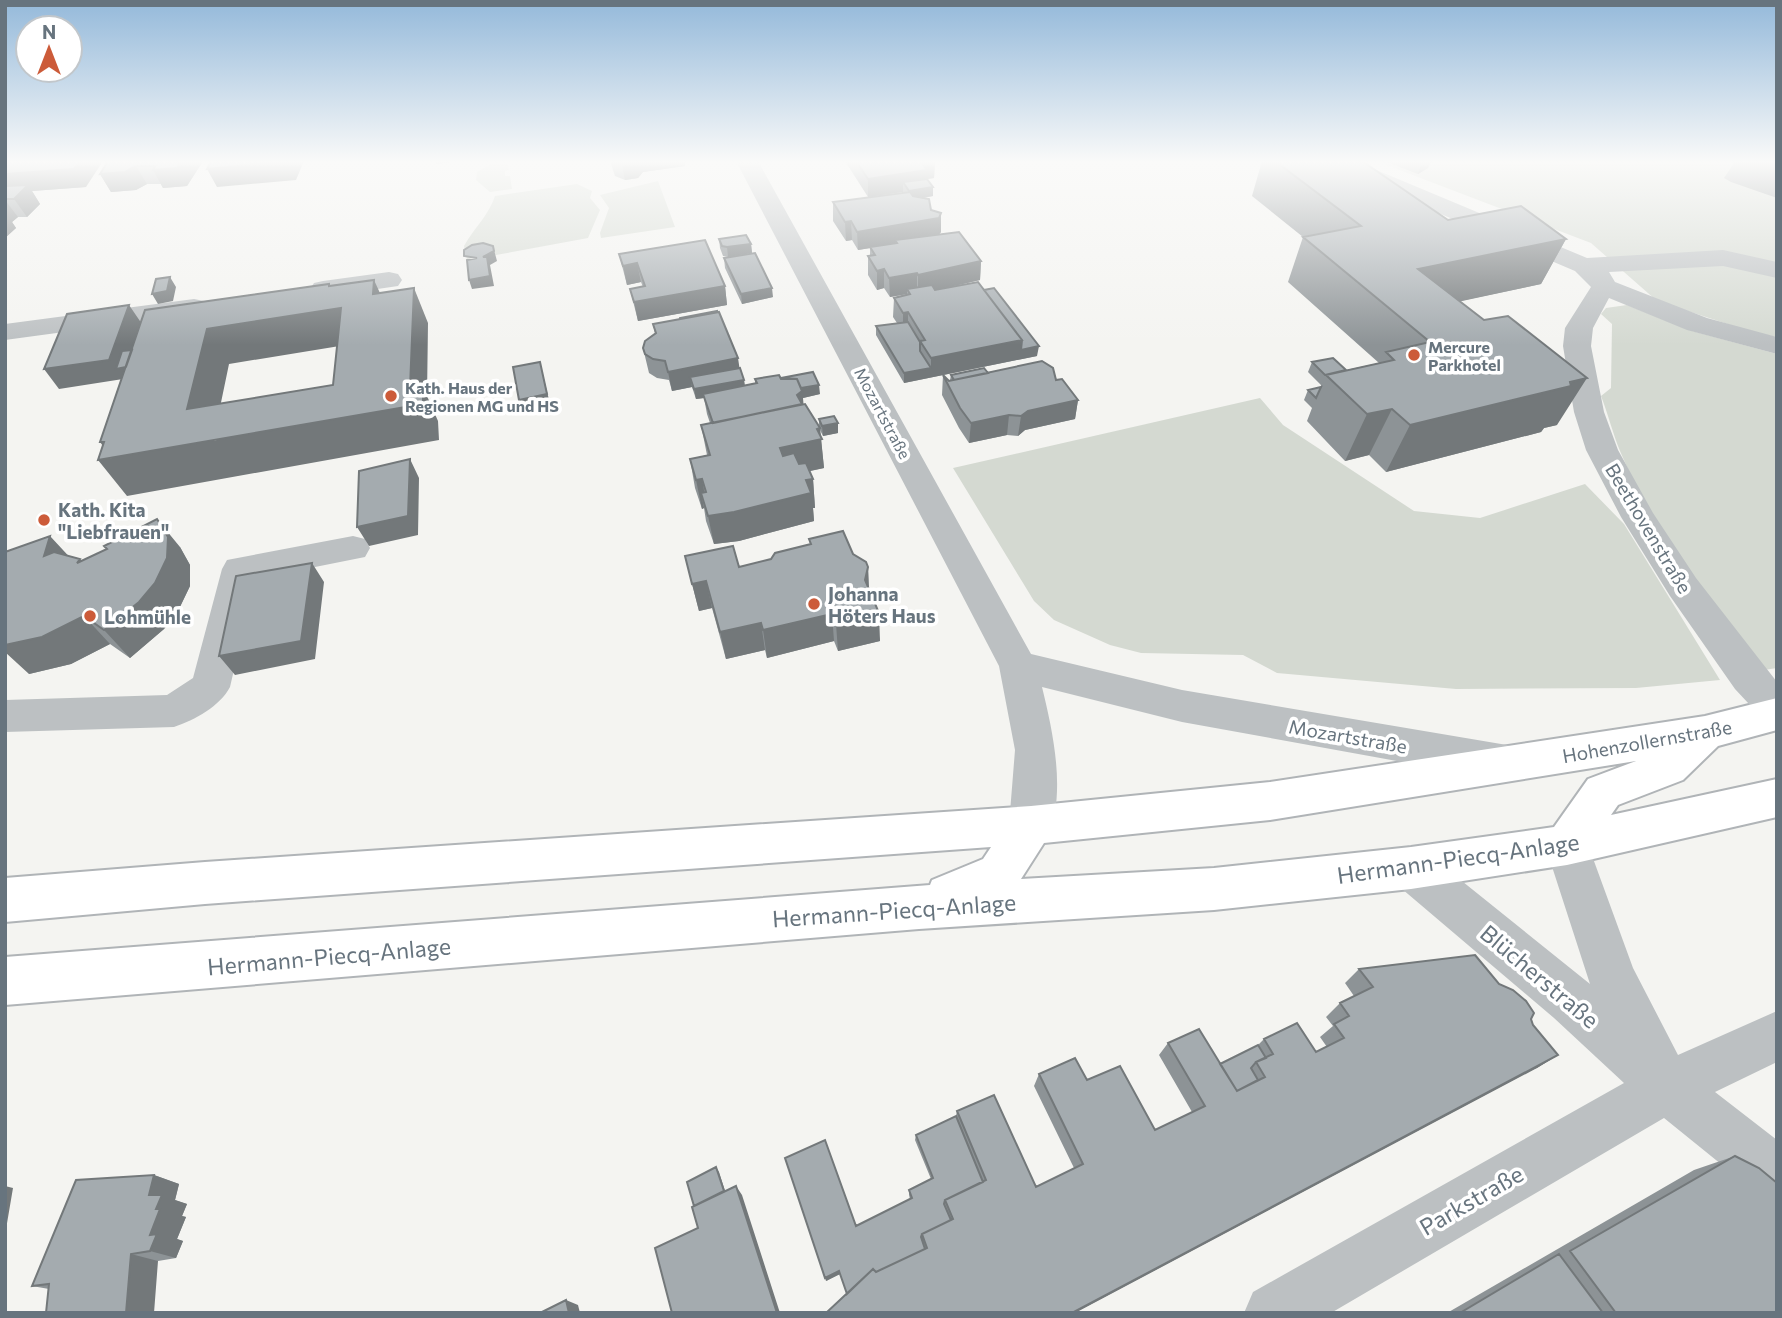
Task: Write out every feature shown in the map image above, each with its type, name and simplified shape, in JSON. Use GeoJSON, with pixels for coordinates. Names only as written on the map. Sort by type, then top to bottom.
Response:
{"type":"FeatureCollection","features":[{"type":"Feature","properties":{"kind":"main road","name":"Hohenzollernstraße"},"geometry":{"type":"LineString","coordinates":[[1516,765],[1705,733],[1777,714]]}},
{"type":"Feature","properties":{"kind":"main road"},"geometry":{"type":"LineString","coordinates":[[1567,845],[1603,792],[1668,767],[1705,733]]}},
{"type":"Feature","properties":{"kind":"main road"},"geometry":{"type":"LineString","coordinates":[[5,900],[205,883],[1031,825],[1270,801],[1516,765]]}},
{"type":"Feature","properties":{"kind":"main road","name":"Hermann-Piecq-Anlage"},"geometry":{"type":"LineString","coordinates":[[5,981],[919,907],[1214,889],[1411,868],[1567,845],[1777,798]]}},
{"type":"Feature","properties":{"kind":"main road"},"geometry":{"type":"LineString","coordinates":[[919,907],[999,874],[1031,825]]}},
{"type":"Feature","properties":{"kind":"street","name":"Mozartstraße"},"geometry":{"type":"LineString","coordinates":[[780,223],[1018,666],[1035,750],[1031,825]]}},
{"type":"Feature","properties":{"kind":"street"},"geometry":{"type":"LineString","coordinates":[[1474,223],[1698,324],[1777,346]]}},
{"type":"Feature","properties":{"kind":"street"},"geometry":{"type":"LineString","coordinates":[[1594,276],[1723,258],[1777,270]]}},
{"type":"Feature","properties":{"kind":"street","name":"Beethovenstraße"},"geometry":{"type":"LineString","coordinates":[[1594,276],[1591,304],[1579,328],[1577,346],[1589,412],[1602,450],[1638,517],[1683,587],[1749,678],[1777,708]]}},
{"type":"Feature","properties":{"kind":"street"},"geometry":{"type":"LineString","coordinates":[[295,293],[389,280]]}},
{"type":"Feature","properties":{"kind":"street"},"geometry":{"type":"LineString","coordinates":[[5,332],[214,304]]}},
{"type":"Feature","properties":{"kind":"street"},"geometry":{"type":"LineString","coordinates":[[5,716],[174,711],[210,687],[240,569],[353,548]]}},
{"type":"Feature","properties":{"kind":"street","name":"Mozartstraße"},"geometry":{"type":"LineString","coordinates":[[1018,666],[1182,706],[1516,765]]}},
{"type":"Feature","properties":{"kind":"street","name":"Blücherstraße"},"geometry":{"type":"LineString","coordinates":[[1567,845],[1612,978],[1667,1087]]}},
{"type":"Feature","properties":{"kind":"street","name":"Blücherstraße"},"geometry":{"type":"LineString","coordinates":[[1411,868],[1572,1001],[1667,1087],[1777,1175]]}},
{"type":"Feature","properties":{"kind":"street"},"geometry":{"type":"LineString","coordinates":[[1667,1087],[1777,1036]]}},
{"type":"Feature","properties":{"kind":"street","name":"Parkstraße"},"geometry":{"type":"LineString","coordinates":[[1274,1313],[1667,1087]]}},
{"type":"Feature","properties":{"kind":"shaded area"},"geometry":{"type":"Polygon","coordinates":[[[480,223],[595,223],[588,238],[496,255],[486,253],[467,260],[464,246],[480,223]]]}},
{"type":"Feature","properties":{"kind":"shaded area"},"geometry":{"type":"Polygon","coordinates":[[[604,223],[673,223],[675,227],[601,238],[604,223]]]}},
{"type":"Feature","properties":{"kind":"shaded area"},"geometry":{"type":"Polygon","coordinates":[[[1537,223],[1777,223],[1777,337],[1752,332],[1657,301],[1591,243],[1537,223]]]}},
{"type":"Feature","properties":{"kind":"shaded area"},"geometry":{"type":"Polygon","coordinates":[[[1627,305],[1692,331],[1777,354],[1777,668],[1764,670],[1705,592],[1650,510],[1620,451],[1601,396],[1611,388],[1612,324],[1601,314],[1606,308],[1627,305]]]}},
{"type":"Feature","properties":{"kind":"shaded area"},"geometry":{"type":"Polygon","coordinates":[[[1260,398],[1283,425],[1414,511],[1480,518],[1585,484],[1624,524],[1720,680],[1636,688],[1456,689],[1277,673],[1243,655],[1141,653],[1110,645],[1054,620],[1034,601],[953,468],[1260,398]]]}},
{"type":"Feature","properties":{"kind":"building"},"geometry":{"type":"Polygon","coordinates":[[[852,223],[913,223],[857,232],[852,223]]]}},
{"type":"Feature","properties":{"kind":"building"},"geometry":{"type":"Polygon","coordinates":[[[1356,223],[1544,223],[1566,239],[1418,269],[1484,320],[1508,316],[1587,378],[1570,382],[1571,386],[1410,425],[1392,409],[1367,414],[1326,375],[1394,360],[1386,352],[1430,342],[1303,237],[1361,226],[1356,223]]]}},
{"type":"Feature","properties":{"kind":"building"},"geometry":{"type":"Polygon","coordinates":[[[959,232],[981,261],[918,275],[889,278],[884,269],[877,271],[868,256],[875,255],[870,247],[897,243],[895,240],[959,232]]]}},
{"type":"Feature","properties":{"kind":"building"},"geometry":{"type":"Polygon","coordinates":[[[746,235],[751,244],[727,247],[722,246],[719,239],[746,235]]]}},
{"type":"Feature","properties":{"kind":"building"},"geometry":{"type":"Polygon","coordinates":[[[705,240],[725,286],[634,302],[630,289],[645,286],[637,263],[623,266],[619,254],[705,240]]]}},
{"type":"Feature","properties":{"kind":"building"},"geometry":{"type":"Polygon","coordinates":[[[483,243],[493,246],[494,251],[483,257],[487,257],[490,276],[469,280],[467,260],[477,258],[464,256],[464,250],[483,243]]]}},
{"type":"Feature","properties":{"kind":"building"},"geometry":{"type":"Polygon","coordinates":[[[755,253],[772,288],[741,294],[724,258],[755,253]]]}},
{"type":"Feature","properties":{"kind":"building"},"geometry":{"type":"Polygon","coordinates":[[[170,277],[167,291],[152,294],[156,279],[170,277]]]}},
{"type":"Feature","properties":{"kind":"building"},"geometry":{"type":"Polygon","coordinates":[[[374,280],[373,294],[414,288],[410,388],[423,386],[423,404],[98,460],[104,442],[100,442],[145,310],[374,280]],[[341,308],[207,329],[187,409],[333,385],[341,308]]]}},
{"type":"Feature","properties":{"kind":"building"},"geometry":{"type":"Polygon","coordinates":[[[978,282],[1022,340],[931,358],[920,341],[925,340],[908,312],[903,313],[894,298],[910,294],[907,289],[932,285],[935,290],[978,282]]]}},
{"type":"Feature","properties":{"kind":"building"},"geometry":{"type":"Polygon","coordinates":[[[994,288],[1039,346],[1021,350],[1022,340],[984,290],[994,288]]]}},
{"type":"Feature","properties":{"kind":"building"},"geometry":{"type":"Polygon","coordinates":[[[129,305],[109,360],[44,369],[67,314],[129,305]]]}},
{"type":"Feature","properties":{"kind":"building"},"geometry":{"type":"Polygon","coordinates":[[[717,312],[680,319],[680,318],[717,312]]]}},
{"type":"Feature","properties":{"kind":"building"},"geometry":{"type":"Polygon","coordinates":[[[719,312],[738,358],[668,372],[665,361],[645,354],[645,341],[656,333],[653,324],[719,312]]]}},
{"type":"Feature","properties":{"kind":"building"},"geometry":{"type":"Polygon","coordinates":[[[908,322],[920,342],[920,351],[931,368],[904,373],[876,326],[908,322]]]}},
{"type":"Feature","properties":{"kind":"building"},"geometry":{"type":"Polygon","coordinates":[[[132,350],[126,367],[116,369],[122,351],[132,350]]]}},
{"type":"Feature","properties":{"kind":"building"},"geometry":{"type":"Polygon","coordinates":[[[1333,358],[1346,370],[1325,375],[1312,362],[1333,358]]]}},
{"type":"Feature","properties":{"kind":"building"},"geometry":{"type":"Polygon","coordinates":[[[1042,361],[1053,368],[1056,380],[1062,379],[1078,400],[1028,411],[1021,416],[1009,415],[971,423],[943,375],[949,381],[1042,361]]]}},
{"type":"Feature","properties":{"kind":"building"},"geometry":{"type":"Polygon","coordinates":[[[540,362],[547,394],[519,400],[513,367],[540,362]]]}},
{"type":"Feature","properties":{"kind":"building"},"geometry":{"type":"Polygon","coordinates":[[[740,368],[744,380],[694,389],[690,377],[740,368]]]}},
{"type":"Feature","properties":{"kind":"building"},"geometry":{"type":"Polygon","coordinates":[[[984,368],[988,373],[954,380],[951,375],[984,368]]]}},
{"type":"Feature","properties":{"kind":"building"},"geometry":{"type":"Polygon","coordinates":[[[813,372],[819,385],[801,388],[797,379],[781,378],[813,372]]]}},
{"type":"Feature","properties":{"kind":"building"},"geometry":{"type":"Polygon","coordinates":[[[779,375],[781,379],[797,379],[802,391],[797,395],[802,404],[713,423],[703,394],[757,383],[755,379],[779,375]]]}},
{"type":"Feature","properties":{"kind":"building"},"geometry":{"type":"Polygon","coordinates":[[[1321,387],[1316,398],[1308,390],[1321,387]]]}},
{"type":"Feature","properties":{"kind":"building"},"geometry":{"type":"Polygon","coordinates":[[[805,404],[820,428],[817,429],[822,439],[780,448],[783,456],[794,453],[799,464],[806,463],[813,479],[806,480],[811,493],[708,516],[701,493],[706,492],[702,479],[696,480],[690,459],[710,455],[701,425],[805,404]]]}},
{"type":"Feature","properties":{"kind":"building"},"geometry":{"type":"Polygon","coordinates":[[[834,416],[838,423],[822,426],[819,419],[834,416]]]}},
{"type":"Feature","properties":{"kind":"building"},"geometry":{"type":"Polygon","coordinates":[[[410,459],[408,516],[357,527],[359,471],[410,459]]]}},
{"type":"Feature","properties":{"kind":"building"},"geometry":{"type":"Polygon","coordinates":[[[157,519],[168,537],[167,558],[155,583],[139,602],[104,630],[84,616],[42,637],[5,645],[5,552],[50,536],[44,556],[54,552],[80,559],[77,563],[107,549],[104,546],[157,519]]]}},
{"type":"Feature","properties":{"kind":"building"},"geometry":{"type":"Polygon","coordinates":[[[843,531],[853,554],[866,562],[868,567],[865,580],[879,613],[836,624],[832,614],[763,630],[761,623],[720,632],[706,581],[692,584],[685,556],[733,546],[739,567],[771,559],[775,553],[811,544],[809,539],[843,531]]]}},
{"type":"Feature","properties":{"kind":"building"},"geometry":{"type":"Polygon","coordinates":[[[312,563],[301,641],[219,656],[236,576],[312,563]]]}},
{"type":"Feature","properties":{"kind":"building"},"geometry":{"type":"Polygon","coordinates":[[[1475,955],[1499,984],[1513,990],[1526,1001],[1534,1013],[1531,1019],[1533,1025],[1558,1055],[1072,1313],[826,1313],[873,1269],[876,1272],[927,1248],[922,1234],[953,1219],[945,1200],[986,1180],[957,1111],[994,1095],[1036,1187],[1083,1164],[1039,1074],[1075,1058],[1087,1080],[1120,1066],[1155,1130],[1205,1106],[1168,1043],[1199,1029],[1237,1091],[1265,1077],[1256,1062],[1273,1054],[1264,1039],[1297,1023],[1316,1052],[1344,1038],[1334,1024],[1349,1016],[1340,1003],[1373,987],[1359,969],[1475,955]]]}},
{"type":"Feature","properties":{"kind":"building"},"geometry":{"type":"Polygon","coordinates":[[[1258,1045],[1266,1058],[1256,1062],[1251,1068],[1258,1080],[1237,1091],[1220,1064],[1258,1045]]]}},
{"type":"Feature","properties":{"kind":"building"},"geometry":{"type":"Polygon","coordinates":[[[956,1116],[983,1182],[945,1200],[944,1204],[951,1220],[922,1234],[925,1249],[876,1272],[873,1269],[847,1294],[839,1271],[825,1278],[785,1158],[825,1140],[856,1226],[912,1198],[909,1190],[933,1178],[916,1135],[956,1116]]]}},
{"type":"Feature","properties":{"kind":"building"},"geometry":{"type":"Polygon","coordinates":[[[1735,1156],[1759,1168],[1777,1183],[1777,1313],[1616,1313],[1570,1251],[1735,1156]]]}},
{"type":"Feature","properties":{"kind":"building"},"geometry":{"type":"Polygon","coordinates":[[[716,1167],[724,1191],[694,1206],[687,1182],[716,1167]]]}},
{"type":"Feature","properties":{"kind":"building"},"geometry":{"type":"Polygon","coordinates":[[[154,1175],[149,1195],[162,1195],[156,1209],[160,1209],[150,1235],[157,1234],[150,1251],[131,1254],[126,1313],[46,1313],[49,1284],[32,1286],[76,1180],[154,1175]]]}},
{"type":"Feature","properties":{"kind":"building"},"geometry":{"type":"Polygon","coordinates":[[[736,1186],[777,1313],[672,1313],[655,1248],[698,1228],[692,1207],[736,1186]]]}},
{"type":"Feature","properties":{"kind":"building"},"geometry":{"type":"Polygon","coordinates":[[[1559,1254],[1603,1313],[1460,1313],[1559,1254]]]}},
{"type":"Feature","properties":{"kind":"building"},"geometry":{"type":"Polygon","coordinates":[[[566,1300],[569,1313],[540,1313],[566,1300]]]}},
{"type":"Feature","properties":{"kind":"place","name":"Mercure Parkhotel"},"geometry":{"type":"Point","coordinates":[1414,355]}},
{"type":"Feature","properties":{"kind":"place","name":"Kath. Haus der Regionen MG und HS"},"geometry":{"type":"Point","coordinates":[391,396]}},
{"type":"Feature","properties":{"kind":"place","name":"Kath. Kita \"Liebfrauen\""},"geometry":{"type":"Point","coordinates":[44,520]}},
{"type":"Feature","properties":{"kind":"place","name":"Johanna Höters Haus"},"geometry":{"type":"Point","coordinates":[814,604]}},
{"type":"Feature","properties":{"kind":"place","name":"Lohmühle"},"geometry":{"type":"Point","coordinates":[90,616]}}]}
